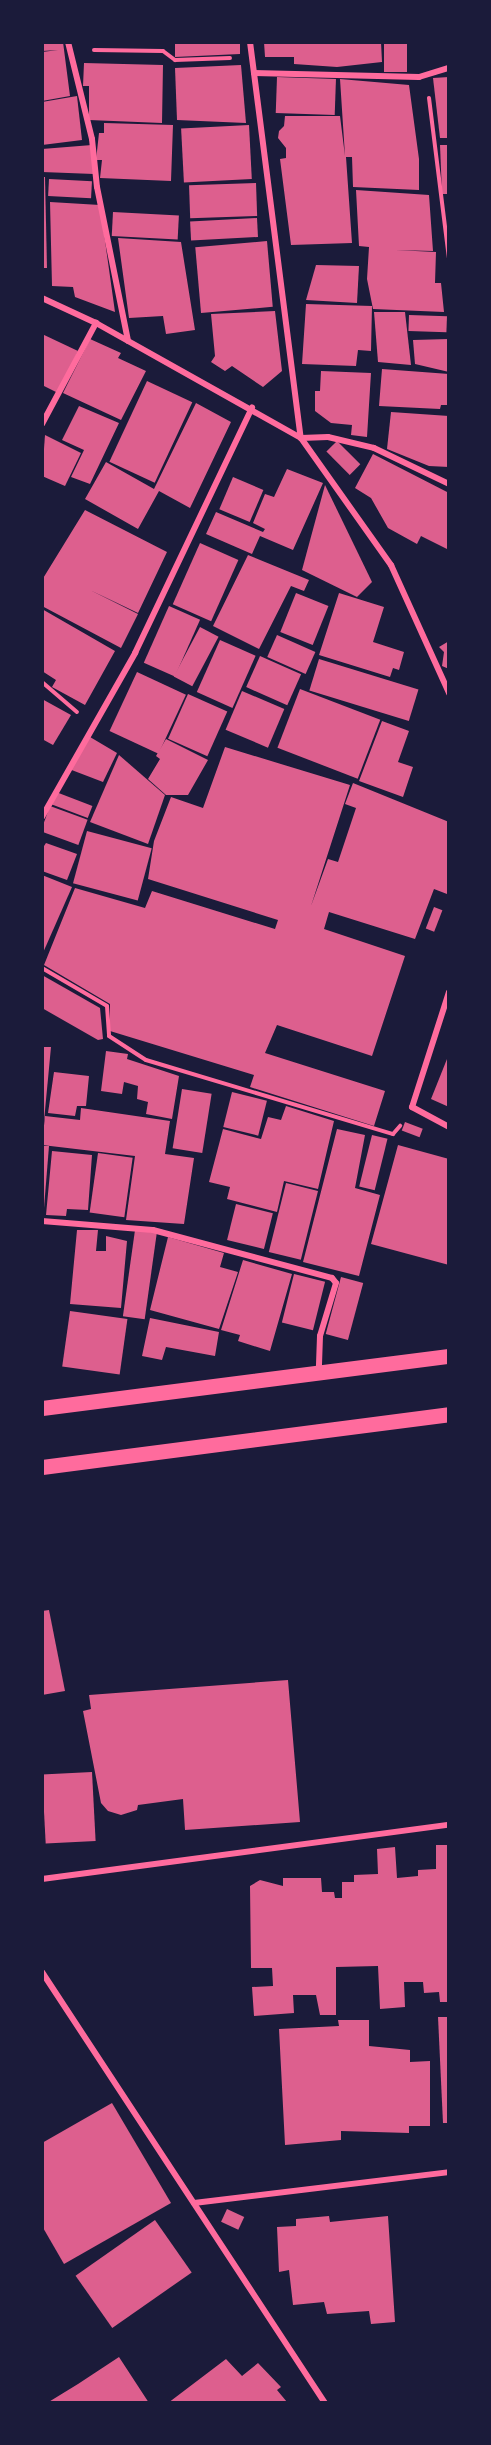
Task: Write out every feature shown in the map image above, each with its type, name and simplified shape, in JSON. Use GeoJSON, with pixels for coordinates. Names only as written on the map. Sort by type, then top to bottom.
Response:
{"type":"FeatureCollection","features":[{"type":"Feature","properties":{"kind":"main road"},"geometry":{"type":"LineString","coordinates":[[42,1408],[449,1356]]}},
{"type":"Feature","properties":{"kind":"main road"},"geometry":{"type":"LineString","coordinates":[[42,1467],[449,1414]]}},
{"type":"Feature","properties":{"kind":"street"},"geometry":{"type":"LineString","coordinates":[[68,42],[92,139],[97,187],[128,338]]}},
{"type":"Feature","properties":{"kind":"street"},"geometry":{"type":"LineString","coordinates":[[250,42],[300,432],[391,565],[449,693]]}},
{"type":"Feature","properties":{"kind":"street"},"geometry":{"type":"LineString","coordinates":[[254,73],[426,75],[449,68]]}},
{"type":"Feature","properties":{"kind":"street"},"geometry":{"type":"LineString","coordinates":[[42,298],[128,338],[252,408],[300,432],[374,448],[449,484]]}},
{"type":"Feature","properties":{"kind":"street"},"geometry":{"type":"LineString","coordinates":[[42,424],[96,323]]}},
{"type":"Feature","properties":{"kind":"street"},"geometry":{"type":"LineString","coordinates":[[42,817],[68,768],[96,727],[252,408]]}},
{"type":"Feature","properties":{"kind":"street"},"geometry":{"type":"LineString","coordinates":[[449,992],[412,1107],[449,1127]]}},
{"type":"Feature","properties":{"kind":"street"},"geometry":{"type":"LineString","coordinates":[[42,1221],[153,1230],[332,1278],[336,1283],[320,1336],[319,1373]]}},
{"type":"Feature","properties":{"kind":"street"},"geometry":{"type":"LineString","coordinates":[[42,1879],[449,1825]]}},
{"type":"Feature","properties":{"kind":"street"},"geometry":{"type":"LineString","coordinates":[[42,1972],[325,2403]]}},
{"type":"Feature","properties":{"kind":"street"},"geometry":{"type":"LineString","coordinates":[[194,2203],[449,2172]]}},
{"type":"Feature","properties":{"kind":"path"},"geometry":{"type":"LineString","coordinates":[[70,50],[164,51],[175,60],[252,57]]}},
{"type":"Feature","properties":{"kind":"path"},"geometry":{"type":"LineString","coordinates":[[426,75],[449,258]]}},
{"type":"Feature","properties":{"kind":"path"},"geometry":{"type":"LineString","coordinates":[[42,682],[96,727]]}},
{"type":"Feature","properties":{"kind":"path"},"geometry":{"type":"LineString","coordinates":[[42,968],[107,1006],[109,1036],[146,1060],[393,1134],[412,1107]]}},
{"type":"Feature","properties":{"kind":"building"},"geometry":{"type":"Polygon","coordinates":[[[42,42],[63,42],[70,96],[42,101],[42,52],[58,50],[42,51],[42,42]]]}},
{"type":"Feature","properties":{"kind":"building"},"geometry":{"type":"Polygon","coordinates":[[[175,42],[240,42],[240,54],[175,57],[175,42]]]}},
{"type":"Feature","properties":{"kind":"building"},"geometry":{"type":"Polygon","coordinates":[[[264,42],[381,42],[382,62],[337,67],[294,64],[294,57],[265,57],[264,42]]]}},
{"type":"Feature","properties":{"kind":"building"},"geometry":{"type":"Polygon","coordinates":[[[384,42],[407,42],[407,72],[384,72],[384,42]]]}},
{"type":"Feature","properties":{"kind":"building"},"geometry":{"type":"Polygon","coordinates":[[[84,63],[163,65],[162,123],[89,120],[89,86],[83,86],[84,63]]]}},
{"type":"Feature","properties":{"kind":"building"},"geometry":{"type":"Polygon","coordinates":[[[241,65],[246,123],[177,120],[175,68],[241,65]]]}},
{"type":"Feature","properties":{"kind":"building"},"geometry":{"type":"Polygon","coordinates":[[[277,77],[336,79],[335,115],[276,113],[277,77]]]}},
{"type":"Feature","properties":{"kind":"building"},"geometry":{"type":"Polygon","coordinates":[[[449,77],[449,138],[440,138],[433,78],[449,77]]]}},
{"type":"Feature","properties":{"kind":"building"},"geometry":{"type":"Polygon","coordinates":[[[340,79],[409,85],[419,159],[419,190],[353,187],[352,157],[346,157],[352,243],[291,245],[280,159],[286,158],[286,148],[278,138],[279,131],[284,126],[285,116],[340,116],[345,156],[340,79]]]}},
{"type":"Feature","properties":{"kind":"building"},"geometry":{"type":"Polygon","coordinates":[[[77,96],[82,140],[42,145],[42,102],[77,96]]]}},
{"type":"Feature","properties":{"kind":"building"},"geometry":{"type":"Polygon","coordinates":[[[104,123],[173,125],[171,181],[100,178],[102,160],[96,160],[99,133],[104,133],[104,123]]]}},
{"type":"Feature","properties":{"kind":"building"},"geometry":{"type":"Polygon","coordinates":[[[249,125],[252,179],[184,182],[181,129],[249,125]]]}},
{"type":"Feature","properties":{"kind":"building"},"geometry":{"type":"Polygon","coordinates":[[[92,145],[94,174],[42,172],[42,149],[92,145]]]}},
{"type":"Feature","properties":{"kind":"building"},"geometry":{"type":"Polygon","coordinates":[[[440,145],[449,145],[449,194],[442,194],[440,145]]]}},
{"type":"Feature","properties":{"kind":"building"},"geometry":{"type":"Polygon","coordinates":[[[42,177],[45,177],[47,268],[42,268],[42,177]]]}},
{"type":"Feature","properties":{"kind":"building"},"geometry":{"type":"Polygon","coordinates":[[[49,179],[92,181],[91,198],[48,196],[49,179]]]}},
{"type":"Feature","properties":{"kind":"building"},"geometry":{"type":"Polygon","coordinates":[[[256,183],[257,216],[190,218],[189,185],[256,183]]]}},
{"type":"Feature","properties":{"kind":"building"},"geometry":{"type":"Polygon","coordinates":[[[356,190],[429,195],[433,251],[395,250],[436,252],[435,283],[441,283],[444,312],[373,309],[367,279],[369,247],[359,246],[356,190]]]}},
{"type":"Feature","properties":{"kind":"building"},"geometry":{"type":"Polygon","coordinates":[[[50,202],[100,205],[115,312],[75,297],[73,287],[52,286],[50,202]]]}},
{"type":"Feature","properties":{"kind":"building"},"geometry":{"type":"Polygon","coordinates":[[[113,212],[179,215],[178,239],[112,236],[113,212]]]}},
{"type":"Feature","properties":{"kind":"building"},"geometry":{"type":"Polygon","coordinates":[[[257,218],[258,237],[191,240],[190,222],[257,218]]]}},
{"type":"Feature","properties":{"kind":"building"},"geometry":{"type":"Polygon","coordinates":[[[118,238],[181,242],[195,330],[166,334],[163,316],[129,318],[118,238]]]}},
{"type":"Feature","properties":{"kind":"building"},"geometry":{"type":"Polygon","coordinates":[[[267,241],[273,307],[201,313],[195,247],[267,241]]]}},
{"type":"Feature","properties":{"kind":"building"},"geometry":{"type":"Polygon","coordinates":[[[316,265],[359,266],[357,303],[306,300],[316,265]]]}},
{"type":"Feature","properties":{"kind":"building"},"geometry":{"type":"Polygon","coordinates":[[[306,304],[372,306],[371,351],[358,350],[356,366],[302,364],[306,304]]]}},
{"type":"Feature","properties":{"kind":"building"},"geometry":{"type":"Polygon","coordinates":[[[275,311],[282,371],[263,387],[232,366],[225,371],[211,362],[215,356],[211,314],[275,311]]]}},
{"type":"Feature","properties":{"kind":"building"},"geometry":{"type":"Polygon","coordinates":[[[374,312],[405,312],[411,365],[378,362],[374,312]]]}},
{"type":"Feature","properties":{"kind":"building"},"geometry":{"type":"Polygon","coordinates":[[[409,315],[447,316],[446,332],[408,331],[409,315]]]}},
{"type":"Feature","properties":{"kind":"building"},"geometry":{"type":"Polygon","coordinates":[[[42,334],[78,351],[58,393],[42,385],[42,334]]]}},
{"type":"Feature","properties":{"kind":"building"},"geometry":{"type":"Polygon","coordinates":[[[90,339],[121,353],[118,358],[146,371],[121,420],[63,393],[90,339]]]}},
{"type":"Feature","properties":{"kind":"building"},"geometry":{"type":"Polygon","coordinates":[[[449,339],[449,372],[415,364],[413,340],[449,339]]]}},
{"type":"Feature","properties":{"kind":"building"},"geometry":{"type":"Polygon","coordinates":[[[382,369],[449,374],[449,405],[441,405],[440,409],[379,406],[382,369]]]}},
{"type":"Feature","properties":{"kind":"building"},"geometry":{"type":"Polygon","coordinates":[[[321,371],[371,373],[367,437],[351,435],[352,425],[331,423],[315,411],[315,391],[320,391],[321,371]]]}},
{"type":"Feature","properties":{"kind":"building"},"geometry":{"type":"Polygon","coordinates":[[[147,381],[192,402],[155,483],[109,462],[147,381]]]}},
{"type":"Feature","properties":{"kind":"building"},"geometry":{"type":"Polygon","coordinates":[[[196,403],[231,422],[190,508],[159,491],[138,529],[85,499],[106,462],[154,489],[196,403]]]}},
{"type":"Feature","properties":{"kind":"building"},"geometry":{"type":"Polygon","coordinates":[[[79,406],[119,423],[90,484],[71,477],[84,450],[62,440],[79,406]]]}},
{"type":"Feature","properties":{"kind":"building"},"geometry":{"type":"Polygon","coordinates":[[[391,412],[449,416],[449,467],[429,466],[387,449],[391,412]]]}},
{"type":"Feature","properties":{"kind":"building"},"geometry":{"type":"Polygon","coordinates":[[[45,435],[81,453],[65,486],[42,476],[45,435]]]}},
{"type":"Feature","properties":{"kind":"building"},"geometry":{"type":"Polygon","coordinates":[[[337,441],[360,464],[350,475],[326,452],[337,441]]]}},
{"type":"Feature","properties":{"kind":"building"},"geometry":{"type":"Polygon","coordinates":[[[373,454],[449,493],[449,550],[421,536],[417,544],[388,528],[371,498],[355,488],[373,454]]]}},
{"type":"Feature","properties":{"kind":"building"},"geometry":{"type":"Polygon","coordinates":[[[287,469],[323,483],[293,550],[260,536],[252,554],[206,534],[216,512],[263,532],[265,529],[253,523],[265,494],[274,497],[287,469]]]}},
{"type":"Feature","properties":{"kind":"building"},"geometry":{"type":"Polygon","coordinates":[[[233,477],[263,490],[250,522],[219,509],[233,477]]]}},
{"type":"Feature","properties":{"kind":"building"},"geometry":{"type":"Polygon","coordinates":[[[325,485],[372,582],[357,597],[302,570],[325,485]]]}},
{"type":"Feature","properties":{"kind":"building"},"geometry":{"type":"Polygon","coordinates":[[[85,510],[167,552],[138,613],[90,590],[138,614],[121,648],[42,606],[42,580],[85,510]]]}},
{"type":"Feature","properties":{"kind":"building"},"geometry":{"type":"Polygon","coordinates":[[[200,543],[238,560],[211,621],[173,604],[200,543]]]}},
{"type":"Feature","properties":{"kind":"building"},"geometry":{"type":"Polygon","coordinates":[[[248,555],[309,580],[304,591],[291,586],[259,649],[213,626],[248,555]]]}},
{"type":"Feature","properties":{"kind":"building"},"geometry":{"type":"Polygon","coordinates":[[[296,593],[328,606],[313,645],[280,632],[296,593]]]}},
{"type":"Feature","properties":{"kind":"building"},"geometry":{"type":"Polygon","coordinates":[[[339,593],[384,607],[373,642],[404,652],[399,670],[393,668],[390,677],[319,655],[339,593]]]}},
{"type":"Feature","properties":{"kind":"building"},"geometry":{"type":"Polygon","coordinates":[[[169,606],[200,620],[175,676],[144,663],[169,606]]]}},
{"type":"Feature","properties":{"kind":"building"},"geometry":{"type":"Polygon","coordinates":[[[42,609],[115,651],[85,705],[52,687],[56,680],[42,671],[42,609]]]}},
{"type":"Feature","properties":{"kind":"building"},"geometry":{"type":"Polygon","coordinates":[[[200,627],[219,637],[192,686],[174,676],[200,627]]]}},
{"type":"Feature","properties":{"kind":"building"},"geometry":{"type":"Polygon","coordinates":[[[277,635],[315,652],[306,674],[267,657],[277,635]]]}},
{"type":"Feature","properties":{"kind":"building"},"geometry":{"type":"Polygon","coordinates":[[[220,640],[256,656],[232,708],[197,692],[220,640]]]}},
{"type":"Feature","properties":{"kind":"building"},"geometry":{"type":"Polygon","coordinates":[[[449,641],[449,669],[442,666],[444,652],[439,647],[449,641]]]}},
{"type":"Feature","properties":{"kind":"building"},"geometry":{"type":"Polygon","coordinates":[[[260,656],[301,674],[287,705],[246,687],[260,656]]]}},
{"type":"Feature","properties":{"kind":"building"},"geometry":{"type":"Polygon","coordinates":[[[319,659],[418,689],[409,721],[309,691],[319,659]]]}},
{"type":"Feature","properties":{"kind":"building"},"geometry":{"type":"Polygon","coordinates":[[[137,672],[186,695],[158,754],[110,731],[137,672]]]}},
{"type":"Feature","properties":{"kind":"building"},"geometry":{"type":"Polygon","coordinates":[[[300,689],[380,720],[358,779],[277,748],[300,689]]]}},
{"type":"Feature","properties":{"kind":"building"},"geometry":{"type":"Polygon","coordinates":[[[242,691],[284,709],[268,748],[226,730],[242,691]]]}},
{"type":"Feature","properties":{"kind":"building"},"geometry":{"type":"Polygon","coordinates":[[[188,694],[227,711],[207,756],[168,739],[188,694]]]}},
{"type":"Feature","properties":{"kind":"building"},"geometry":{"type":"Polygon","coordinates":[[[42,699],[71,715],[53,745],[42,739],[42,699]]]}},
{"type":"Feature","properties":{"kind":"building"},"geometry":{"type":"Polygon","coordinates":[[[382,721],[409,731],[398,762],[413,767],[403,797],[359,781],[382,721]]]}},
{"type":"Feature","properties":{"kind":"building"},"geometry":{"type":"Polygon","coordinates":[[[90,737],[117,753],[103,782],[69,769],[90,737]]]}},
{"type":"Feature","properties":{"kind":"building"},"geometry":{"type":"Polygon","coordinates":[[[166,739],[208,760],[188,795],[166,795],[148,779],[160,759],[156,756],[166,739]]]}},
{"type":"Feature","properties":{"kind":"building"},"geometry":{"type":"Polygon","coordinates":[[[225,747],[350,785],[311,906],[328,859],[338,862],[356,808],[345,804],[353,783],[449,822],[449,888],[447,894],[434,889],[415,939],[329,912],[324,929],[405,956],[372,1056],[277,1025],[265,1053],[385,1091],[374,1126],[250,1087],[254,1075],[110,1031],[110,1004],[44,965],[75,888],[145,908],[152,891],[275,929],[278,920],[148,879],[154,841],[171,797],[203,808],[225,747]]]}},
{"type":"Feature","properties":{"kind":"building"},"geometry":{"type":"Polygon","coordinates":[[[119,755],[165,795],[148,844],[90,822],[119,755]]]}},
{"type":"Feature","properties":{"kind":"building"},"geometry":{"type":"Polygon","coordinates":[[[56,792],[92,806],[88,818],[51,804],[56,792]]]}},
{"type":"Feature","properties":{"kind":"building"},"geometry":{"type":"Polygon","coordinates":[[[50,806],[88,820],[78,845],[42,832],[50,806]]]}},
{"type":"Feature","properties":{"kind":"building"},"geometry":{"type":"Polygon","coordinates":[[[87,831],[152,848],[138,901],[73,883],[87,831]]]}},
{"type":"Feature","properties":{"kind":"building"},"geometry":{"type":"Polygon","coordinates":[[[46,843],[77,854],[67,880],[42,871],[42,849],[46,843]]]}},
{"type":"Feature","properties":{"kind":"building"},"geometry":{"type":"Polygon","coordinates":[[[42,875],[72,887],[42,955],[42,875]]]}},
{"type":"Feature","properties":{"kind":"building"},"geometry":{"type":"Polygon","coordinates":[[[434,907],[442,910],[434,932],[426,928],[434,907]]]}},
{"type":"Feature","properties":{"kind":"building"},"geometry":{"type":"Polygon","coordinates":[[[42,975],[100,1008],[103,1039],[98,1040],[42,1008],[42,975]]]}},
{"type":"Feature","properties":{"kind":"building"},"geometry":{"type":"Polygon","coordinates":[[[42,1047],[51,1047],[44,1121],[42,1120],[42,1047]]]}},
{"type":"Feature","properties":{"kind":"building"},"geometry":{"type":"Polygon","coordinates":[[[106,1051],[128,1054],[127,1059],[179,1076],[172,1119],[146,1114],[148,1102],[137,1099],[138,1086],[124,1082],[122,1094],[101,1091],[106,1051]]]}},
{"type":"Feature","properties":{"kind":"building"},"geometry":{"type":"Polygon","coordinates":[[[449,1054],[449,1107],[431,1099],[449,1054]]]}},
{"type":"Feature","properties":{"kind":"building"},"geometry":{"type":"Polygon","coordinates":[[[54,1072],[89,1076],[86,1106],[77,1106],[75,1116],[48,1113],[54,1072]]]}},
{"type":"Feature","properties":{"kind":"building"},"geometry":{"type":"Polygon","coordinates":[[[182,1089],[212,1094],[202,1153],[173,1148],[182,1089]]]}},
{"type":"Feature","properties":{"kind":"building"},"geometry":{"type":"Polygon","coordinates":[[[232,1092],[267,1101],[258,1136],[223,1127],[232,1092]]]}},
{"type":"Feature","properties":{"kind":"building"},"geometry":{"type":"Polygon","coordinates":[[[286,1106],[334,1121],[318,1189],[284,1181],[277,1212],[227,1199],[230,1187],[209,1182],[223,1129],[261,1139],[268,1117],[281,1120],[286,1106]]]}},
{"type":"Feature","properties":{"kind":"building"},"geometry":{"type":"Polygon","coordinates":[[[81,1108],[170,1121],[165,1154],[194,1158],[184,1224],[126,1220],[135,1156],[42,1145],[45,1116],[80,1120],[81,1108]]]}},
{"type":"Feature","properties":{"kind":"building"},"geometry":{"type":"Polygon","coordinates":[[[405,1122],[423,1129],[420,1137],[402,1130],[405,1122]]]}},
{"type":"Feature","properties":{"kind":"building"},"geometry":{"type":"Polygon","coordinates":[[[337,1129],[365,1135],[355,1188],[380,1195],[359,1276],[303,1262],[337,1129]]]}},
{"type":"Feature","properties":{"kind":"building"},"geometry":{"type":"Polygon","coordinates":[[[372,1135],[388,1139],[375,1190],[359,1186],[372,1135]]]}},
{"type":"Feature","properties":{"kind":"building"},"geometry":{"type":"Polygon","coordinates":[[[398,1145],[449,1159],[449,1265],[371,1244],[398,1145]]]}},
{"type":"Feature","properties":{"kind":"building"},"geometry":{"type":"Polygon","coordinates":[[[42,1146],[49,1146],[44,1208],[42,1208],[42,1146]]]}},
{"type":"Feature","properties":{"kind":"building"},"geometry":{"type":"Polygon","coordinates":[[[52,1151],[92,1155],[88,1210],[67,1209],[66,1216],[46,1215],[52,1151]]]}},
{"type":"Feature","properties":{"kind":"building"},"geometry":{"type":"Polygon","coordinates":[[[98,1153],[133,1158],[124,1217],[90,1212],[98,1153]]]}},
{"type":"Feature","properties":{"kind":"building"},"geometry":{"type":"Polygon","coordinates":[[[286,1183],[318,1191],[301,1260],[269,1252],[286,1183]]]}},
{"type":"Feature","properties":{"kind":"building"},"geometry":{"type":"Polygon","coordinates":[[[236,1204],[273,1213],[264,1249],[227,1240],[236,1204]]]}},
{"type":"Feature","properties":{"kind":"building"},"geometry":{"type":"Polygon","coordinates":[[[77,1230],[98,1230],[96,1251],[106,1251],[106,1236],[127,1241],[121,1308],[70,1304],[77,1230]]]}},
{"type":"Feature","properties":{"kind":"building"},"geometry":{"type":"Polygon","coordinates":[[[135,1230],[157,1233],[145,1319],[123,1316],[135,1230]]]}},
{"type":"Feature","properties":{"kind":"building"},"geometry":{"type":"Polygon","coordinates":[[[168,1237],[224,1253],[220,1267],[238,1272],[219,1329],[150,1310],[168,1237]]]}},
{"type":"Feature","properties":{"kind":"building"},"geometry":{"type":"Polygon","coordinates":[[[243,1260],[292,1274],[270,1351],[238,1341],[240,1335],[221,1330],[243,1260]]]}},
{"type":"Feature","properties":{"kind":"building"},"geometry":{"type":"Polygon","coordinates":[[[294,1274],[325,1282],[313,1330],[282,1323],[294,1274]]]}},
{"type":"Feature","properties":{"kind":"building"},"geometry":{"type":"Polygon","coordinates":[[[341,1277],[363,1283],[348,1340],[326,1334],[341,1277]]]}},
{"type":"Feature","properties":{"kind":"building"},"geometry":{"type":"Polygon","coordinates":[[[70,1311],[127,1319],[120,1375],[62,1366],[70,1311]]]}},
{"type":"Feature","properties":{"kind":"building"},"geometry":{"type":"Polygon","coordinates":[[[150,1318],[219,1332],[215,1356],[166,1347],[162,1360],[142,1356],[150,1318]]]}},
{"type":"Feature","properties":{"kind":"building"},"geometry":{"type":"Polygon","coordinates":[[[49,1610],[65,1691],[42,1695],[42,1611],[49,1610]]]}},
{"type":"Feature","properties":{"kind":"building"},"geometry":{"type":"Polygon","coordinates":[[[288,1680],[300,1822],[185,1830],[183,1799],[138,1805],[137,1810],[121,1815],[108,1811],[101,1803],[83,1711],[91,1709],[89,1695],[288,1680]]]}},
{"type":"Feature","properties":{"kind":"building"},"geometry":{"type":"Polygon","coordinates":[[[92,1772],[96,1841],[46,1844],[42,1775],[92,1772]]]}},
{"type":"Feature","properties":{"kind":"building"},"geometry":{"type":"Polygon","coordinates":[[[436,1845],[449,1845],[449,2002],[440,2002],[439,1992],[424,1993],[423,1982],[404,1982],[405,2007],[380,2009],[378,1966],[336,1967],[336,2015],[320,2015],[316,1995],[293,1995],[294,2013],[254,2016],[252,1987],[273,1986],[272,1968],[251,1968],[250,1886],[260,1880],[283,1886],[283,1878],[321,1878],[322,1892],[334,1892],[335,1898],[342,1898],[342,1882],[354,1882],[354,1875],[378,1874],[377,1849],[395,1847],[397,1878],[418,1876],[418,1870],[436,1869],[436,1845]]]}},
{"type":"Feature","properties":{"kind":"building"},"geometry":{"type":"Polygon","coordinates":[[[438,2017],[449,2017],[449,2123],[443,2123],[438,2017]]]}},
{"type":"Feature","properties":{"kind":"building"},"geometry":{"type":"Polygon","coordinates":[[[338,2020],[369,2020],[369,2046],[410,2050],[410,2062],[430,2061],[430,2126],[409,2126],[409,2133],[341,2131],[341,2140],[285,2145],[279,2029],[339,2026],[338,2020]]]}},
{"type":"Feature","properties":{"kind":"building"},"geometry":{"type":"Polygon","coordinates":[[[112,2103],[171,2203],[64,2264],[42,2226],[42,2143],[112,2103]]]}},
{"type":"Feature","properties":{"kind":"building"},"geometry":{"type":"Polygon","coordinates":[[[227,2209],[244,2217],[238,2230],[221,2222],[227,2209]]]}},
{"type":"Feature","properties":{"kind":"building"},"geometry":{"type":"Polygon","coordinates":[[[329,2216],[330,2222],[388,2216],[395,2322],[371,2324],[369,2311],[327,2314],[324,2302],[293,2305],[289,2270],[279,2272],[277,2227],[296,2226],[296,2219],[329,2216]]]}},
{"type":"Feature","properties":{"kind":"building"},"geometry":{"type":"Polygon","coordinates":[[[155,2220],[192,2272],[112,2328],[76,2276],[155,2220]]]}},
{"type":"Feature","properties":{"kind":"building"},"geometry":{"type":"Polygon","coordinates":[[[119,2357],[149,2403],[47,2403],[78,2384],[119,2357]]]}},
{"type":"Feature","properties":{"kind":"building"},"geometry":{"type":"Polygon","coordinates":[[[226,2359],[242,2376],[258,2363],[281,2387],[277,2390],[287,2402],[168,2403],[226,2359]]]}}]}
